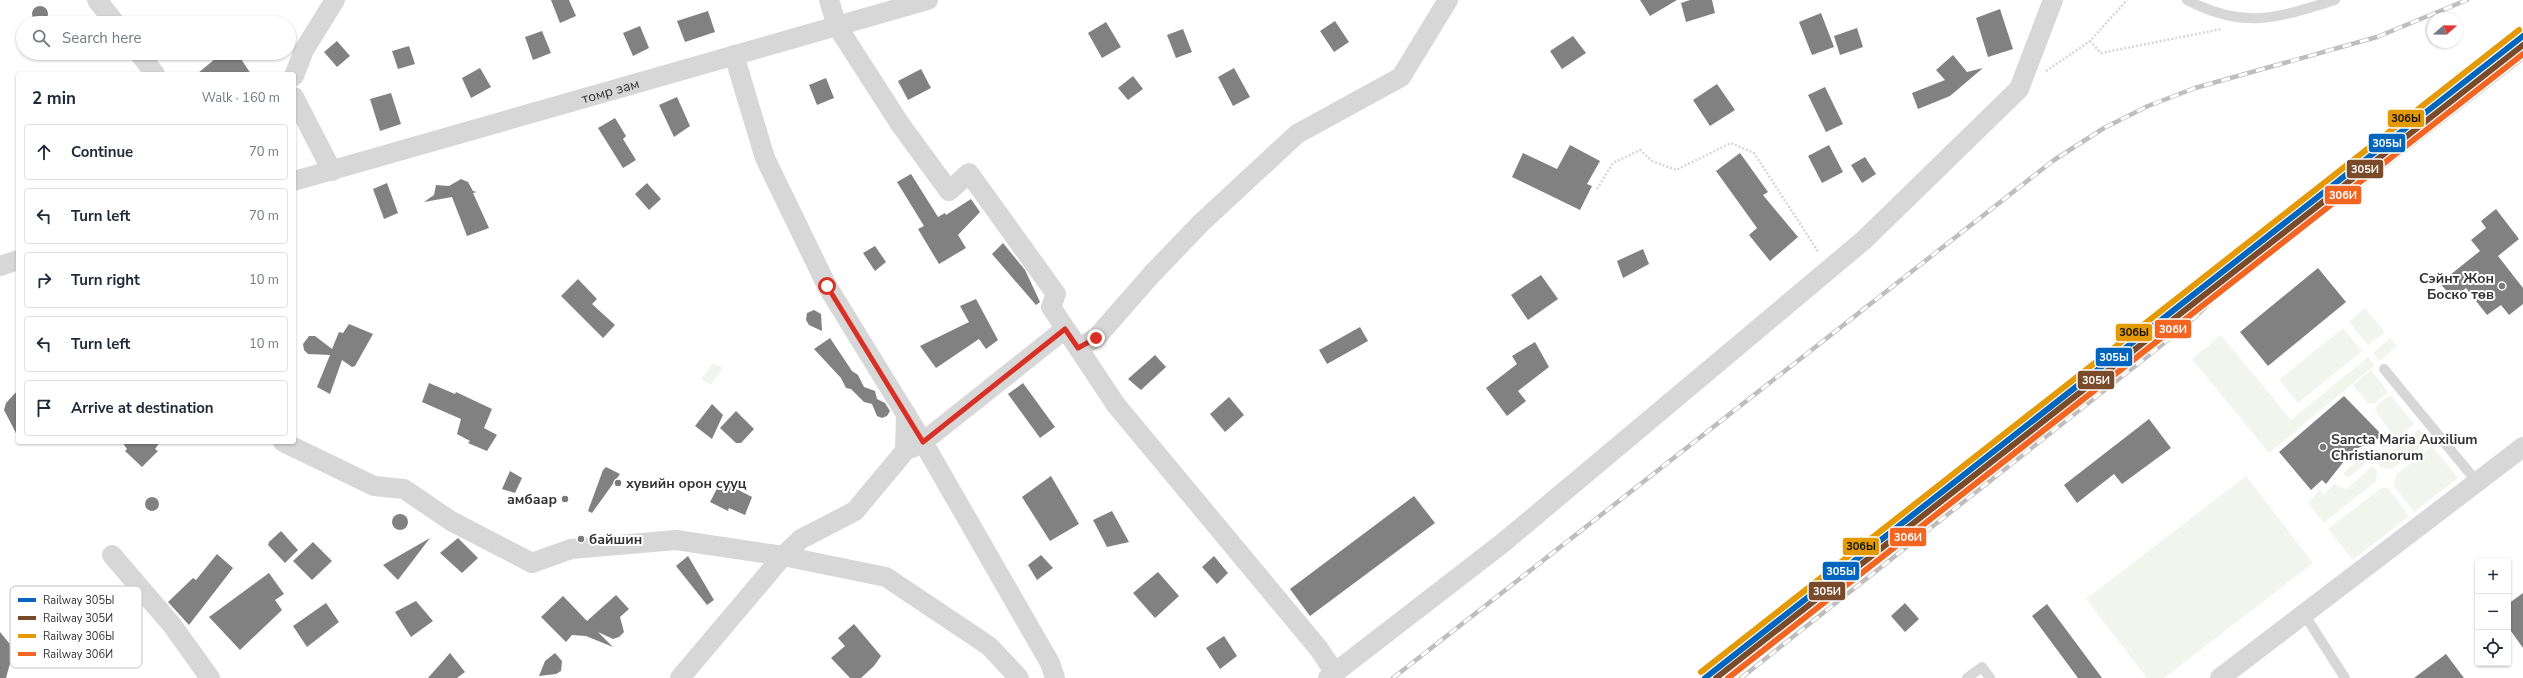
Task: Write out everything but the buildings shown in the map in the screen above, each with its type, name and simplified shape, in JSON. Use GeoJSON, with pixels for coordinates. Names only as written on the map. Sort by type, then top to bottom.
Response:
{"type":"FeatureCollection","features":[{"type":"Feature","properties":{"kind":"street"},"geometry":{"type":"LineString","coordinates":[[97,0],[110,16]]}},
{"type":"Feature","properties":{"kind":"street"},"geometry":{"type":"LineString","coordinates":[[296,72],[304,50],[335,0]]}},
{"type":"Feature","properties":{"kind":"street"},"geometry":{"type":"LineString","coordinates":[[829,0],[837,26],[900,124],[949,192],[969,173],[1056,294],[1050,306],[1116,405],[1319,649],[1331,675],[1504,542],[1864,240],[2019,89],[2053,0]]}},
{"type":"Feature","properties":{"kind":"street","name":"томр зам"},"geometry":{"type":"LineString","coordinates":[[296,180],[928,0]]}},
{"type":"Feature","properties":{"kind":"street"},"geometry":{"type":"LineString","coordinates":[[1078,348],[1096,338],[1152,274],[1201,223],[1297,134],[1401,78],[1448,0]]}},
{"type":"Feature","properties":{"kind":"street"},"geometry":{"type":"LineString","coordinates":[[734,56],[765,158],[827,286],[923,442],[1050,663],[1055,678]]}},
{"type":"Feature","properties":{"kind":"street"},"geometry":{"type":"LineString","coordinates":[[144,60],[153,72]]}},
{"type":"Feature","properties":{"kind":"street"},"geometry":{"type":"LineString","coordinates":[[296,101],[332,171]]}},
{"type":"Feature","properties":{"kind":"street"},"geometry":{"type":"LineString","coordinates":[[0,266],[16,261]]}},
{"type":"Feature","properties":{"kind":"street"},"geometry":{"type":"LineString","coordinates":[[680,678],[784,556],[801,539],[855,511],[905,451],[923,442],[1065,329]]}},
{"type":"Feature","properties":{"kind":"street"},"geometry":{"type":"LineString","coordinates":[[905,451],[906,414]]}},
{"type":"Feature","properties":{"kind":"street"},"geometry":{"type":"LineString","coordinates":[[287,444],[374,486],[404,489],[451,521],[532,563],[571,549],[676,540],[784,556],[886,578],[989,646],[1019,678]]}},
{"type":"Feature","properties":{"kind":"street"},"geometry":{"type":"LineString","coordinates":[[2220,678],[2523,447]]}},
{"type":"Feature","properties":{"kind":"street"},"geometry":{"type":"LineString","coordinates":[[112,554],[139,586]]}},
{"type":"Feature","properties":{"kind":"street"},"geometry":{"type":"LineString","coordinates":[[142,590],[172,625],[210,678]]}},
{"type":"Feature","properties":{"kind":"lane"},"geometry":{"type":"LineString","coordinates":[[2187,0],[2216,14],[2256,20],[2296,12],[2335,0]]}},
{"type":"Feature","properties":{"kind":"lane"},"geometry":{"type":"LineString","coordinates":[[2384,369],[2478,482]]}},
{"type":"Feature","properties":{"kind":"lane"},"geometry":{"type":"LineString","coordinates":[[2304,614],[2345,678]]}},
{"type":"Feature","properties":{"kind":"lane"},"geometry":{"type":"LineString","coordinates":[[1967,678],[1982,667],[1990,678]]}},
{"type":"Feature","properties":{"kind":"path"},"geometry":{"type":"LineString","coordinates":[[2045,72],[2090,41],[2127,0]]}},
{"type":"Feature","properties":{"kind":"path"},"geometry":{"type":"LineString","coordinates":[[2090,41],[2101,53],[2198,36],[2227,28]]}},
{"type":"Feature","properties":{"kind":"path"},"geometry":{"type":"LineString","coordinates":[[1597,189],[1613,163],[1640,150],[1652,161],[1676,170],[1731,143],[1754,153],[1821,256],[1838,262]]}},
{"type":"Feature","properties":{"kind":"shaded area"},"geometry":{"type":"Polygon","coordinates":[[[2365,308],[2385,332],[2368,345],[2349,322],[2365,308]]]}},
{"type":"Feature","properties":{"kind":"shaded area"},"geometry":{"type":"Polygon","coordinates":[[[2343,328],[2362,351],[2298,403],[2279,380],[2343,328]]]}},
{"type":"Feature","properties":{"kind":"shaded area"},"geometry":{"type":"Polygon","coordinates":[[[2221,335],[2291,420],[2368,357],[2375,365],[2269,453],[2192,359],[2221,335]]]}},
{"type":"Feature","properties":{"kind":"shaded area"},"geometry":{"type":"Polygon","coordinates":[[[2390,338],[2397,346],[2380,361],[2373,353],[2390,338]]]}},
{"type":"Feature","properties":{"kind":"shaded area"},"geometry":{"type":"Polygon","coordinates":[[[713,363],[723,368],[711,385],[701,379],[713,363]]]}},
{"type":"Feature","properties":{"kind":"shaded area"},"geometry":{"type":"Polygon","coordinates":[[[2371,370],[2388,392],[2375,403],[2368,404],[2353,385],[2371,370]]]}},
{"type":"Feature","properties":{"kind":"shaded area"},"geometry":{"type":"Polygon","coordinates":[[[2390,395],[2414,424],[2397,439],[2375,411],[2377,405],[2390,395]]]}},
{"type":"Feature","properties":{"kind":"shaded area"},"geometry":{"type":"Polygon","coordinates":[[[2419,429],[2428,441],[2392,469],[2381,468],[2377,463],[2419,429]]]}},
{"type":"Feature","properties":{"kind":"shaded area"},"geometry":{"type":"Polygon","coordinates":[[[2432,446],[2458,478],[2414,512],[2393,485],[2396,475],[2432,446]]]}},
{"type":"Feature","properties":{"kind":"shaded area"},"geometry":{"type":"Polygon","coordinates":[[[2365,454],[2370,459],[2348,478],[2343,473],[2365,454]]]}},
{"type":"Feature","properties":{"kind":"shaded area"},"geometry":{"type":"Polygon","coordinates":[[[2373,466],[2377,471],[2376,481],[2324,523],[2308,503],[2320,489],[2323,496],[2334,484],[2346,489],[2373,466]]]}},
{"type":"Feature","properties":{"kind":"shaded area"},"geometry":{"type":"Polygon","coordinates":[[[2246,476],[2313,563],[2164,678],[2147,678],[2086,599],[2246,476]]]}},
{"type":"Feature","properties":{"kind":"shaded area"},"geometry":{"type":"Polygon","coordinates":[[[2381,488],[2388,488],[2409,516],[2353,560],[2328,529],[2381,488]]]}},
{"type":"Feature","properties":{"kind":"railway"},"geometry":{"type":"LineString","coordinates":[[1393,678],[2054,160],[2104,128],[2148,106],[2195,88],[2377,37],[2467,0]]}},
{"type":"Feature","properties":{"kind":"railway"},"geometry":{"type":"LineString","coordinates":[[2504,51],[2523,39]]}},
{"type":"Feature","properties":{"kind":"railway"},"geometry":{"type":"LineString","coordinates":[[2346,196],[2523,58]]}},
{"type":"Feature","properties":{"kind":"railway"},"geometry":{"type":"LineString","coordinates":[[1741,678],[2192,320],[2343,175]]}},
{"type":"Feature","properties":{"kind":"rail line","name":"306Ы"},"geometry":{"type":"LineString","coordinates":[[1701,672],[2519,30]]}},
{"type":"Feature","properties":{"kind":"rail line","name":"305Ы"},"geometry":{"type":"LineString","coordinates":[[1705,678],[2523,36]]}},
{"type":"Feature","properties":{"kind":"rail line","name":"305И"},"geometry":{"type":"LineString","coordinates":[[1716,678],[2523,45]]}},
{"type":"Feature","properties":{"kind":"rail line","name":"306И"},"geometry":{"type":"LineString","coordinates":[[1728,678],[2523,54]]}},
{"type":"Feature","properties":{"kind":"place","name":"Сэйнт Жон Боско төв"},"geometry":{"type":"Point","coordinates":[2502,286]}},
{"type":"Feature","properties":{"kind":"place","name":"Sancta Maria Auxilium Christianorum"},"geometry":{"type":"Point","coordinates":[2323,447]}},
{"type":"Feature","properties":{"kind":"place","name":"хувийн орон сууц"},"geometry":{"type":"Point","coordinates":[618,483]}},
{"type":"Feature","properties":{"kind":"place","name":"амбаар"},"geometry":{"type":"Point","coordinates":[565,499]}},
{"type":"Feature","properties":{"kind":"place","name":"байшин"},"geometry":{"type":"Point","coordinates":[581,539]}},
{"type":"Feature","properties":{"kind":"route"},"geometry":{"type":"LineString","coordinates":[[827,286],[923,442],[1065,329],[1078,348],[1096,338]]}}]}
